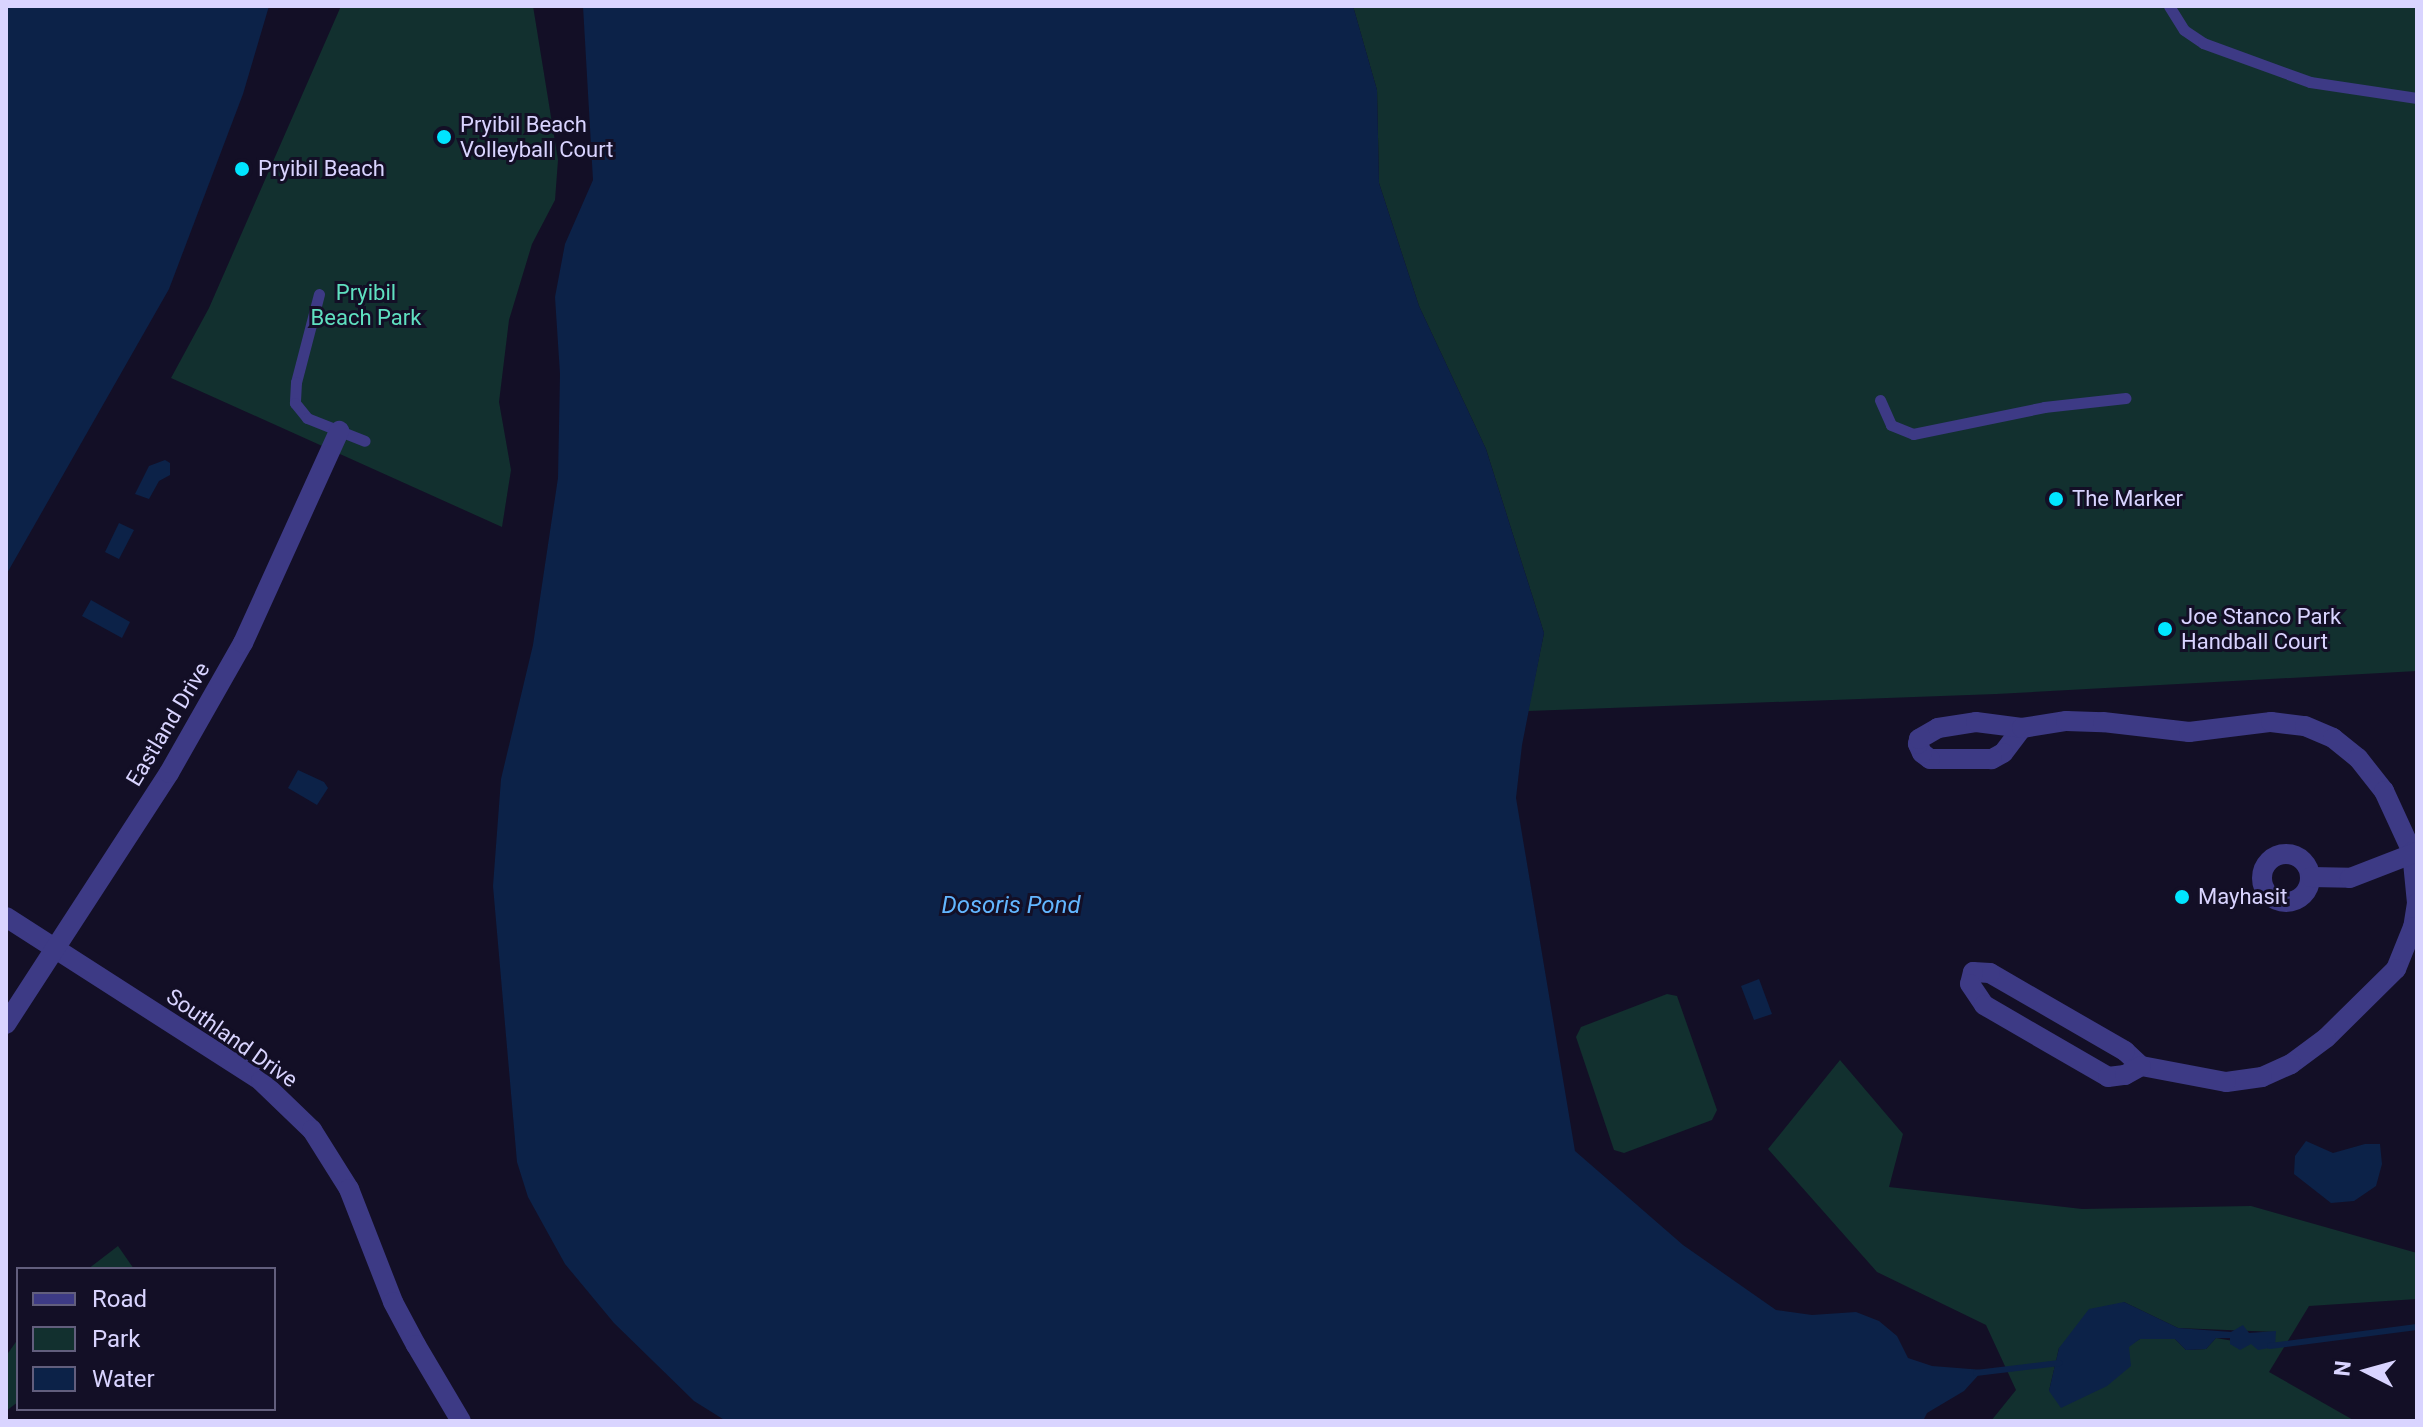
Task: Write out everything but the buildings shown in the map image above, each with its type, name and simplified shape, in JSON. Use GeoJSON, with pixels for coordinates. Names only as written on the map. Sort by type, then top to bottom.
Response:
{"type":"FeatureCollection","features":[{"type":"Feature","properties":{"kind":"street","name":"Eastland Drive"},"geometry":{"type":"LineString","coordinates":[[6,1024],[169,773],[243,643],[339,431]]}},
{"type":"Feature","properties":{"kind":"street"},"geometry":{"type":"LineString","coordinates":[[2022,728],[2066,721],[2189,732],[2271,722],[2305,726],[2333,738],[2358,758],[2390,801],[2415,852],[2417,903],[2405,952],[2382,986],[2326,1038],[2291,1064],[2262,1077],[2226,1082],[2141,1066],[2125,1051],[1990,973],[1973,972],[1970,984],[1984,1005],[2108,1077],[2125,1075],[2141,1066]]}},
{"type":"Feature","properties":{"kind":"street"},"geometry":{"type":"LineString","coordinates":[[2311,877],[2350,878],[2415,852]]}},
{"type":"Feature","properties":{"kind":"street","name":"Southland Drive"},"geometry":{"type":"LineString","coordinates":[[6,917],[261,1081],[312,1130],[349,1189],[393,1302],[461,1421]]}},
{"type":"Feature","properties":{"kind":"lane"},"geometry":{"type":"LineString","coordinates":[[2169,6],[2184,30],[2217,48],[2310,82],[2417,98]]}},
{"type":"Feature","properties":{"kind":"lane"},"geometry":{"type":"LineString","coordinates":[[319,294],[298,372],[295,403],[307,418],[365,441]]}},
{"type":"Feature","properties":{"kind":"lane"},"geometry":{"type":"LineString","coordinates":[[1880,400],[1891,425],[1913,434],[2044,407],[2126,398]]}},
{"type":"Feature","properties":{"kind":"green space","name":"Pryibil Beach Park"},"geometry":{"type":"Polygon","coordinates":[[[341,6],[533,6],[558,160],[555,200],[532,244],[509,320],[499,402],[511,470],[502,527],[171,378],[209,308],[341,6]]]}},
{"type":"Feature","properties":{"kind":"green space"},"geometry":{"type":"Polygon","coordinates":[[[1353,6],[2417,6],[2417,671],[1996,694],[1528,711],[1544,633],[1486,449],[1419,306],[1379,183],[1377,90],[1353,6]]]}},
{"type":"Feature","properties":{"kind":"green space"},"geometry":{"type":"Polygon","coordinates":[[[1667,994],[1677,996],[1717,1110],[1712,1120],[1624,1153],[1614,1150],[1576,1037],[1581,1027],[1667,994]]]}},
{"type":"Feature","properties":{"kind":"green space"},"geometry":{"type":"Polygon","coordinates":[[[1840,1060],[1903,1134],[1889,1187],[2082,1209],[2251,1206],[2417,1253],[2417,1299],[2309,1306],[2269,1372],[2355,1421],[1991,1421],[2016,1390],[1986,1325],[1877,1272],[1768,1149],[1840,1060]],[[2124,1302],[2059,1348],[2049,1391],[2140,1339],[2175,1339],[2186,1350],[2206,1349],[2216,1338],[2251,1344],[2276,1332],[2178,1328],[2124,1302]]]}},
{"type":"Feature","properties":{"kind":"green space"},"geometry":{"type":"Polygon","coordinates":[[[118,1246],[133,1267],[91,1267],[118,1246]]]}},
{"type":"Feature","properties":{"kind":"green space"},"geometry":{"type":"Polygon","coordinates":[[[16,1342],[16,1404],[6,1411],[6,1356],[16,1342]]]}},
{"type":"Feature","properties":{"kind":"water"},"geometry":{"type":"Polygon","coordinates":[[[6,6],[269,6],[243,94],[169,289],[6,575],[6,6]]]}},
{"type":"Feature","properties":{"kind":"water","name":"Dosoris Pond"},"geometry":{"type":"Polygon","coordinates":[[[583,6],[1353,6],[1377,90],[1379,183],[1419,306],[1486,449],[1544,633],[1522,745],[1516,798],[1575,1151],[1683,1245],[1776,1310],[1812,1315],[1856,1312],[1879,1321],[1897,1336],[1908,1358],[1932,1366],[1983,1370],[1964,1391],[1927,1413],[1923,1421],[726,1421],[694,1401],[614,1323],[565,1264],[528,1197],[517,1162],[493,886],[501,779],[533,645],[558,478],[560,374],[555,297],[565,244],[593,180],[583,6]]]}},
{"type":"Feature","properties":{"kind":"water"},"geometry":{"type":"Polygon","coordinates":[[[165,460],[170,463],[170,475],[159,481],[149,499],[135,494],[149,466],[165,460]]]}},
{"type":"Feature","properties":{"kind":"water"},"geometry":{"type":"Polygon","coordinates":[[[119,523],[134,530],[119,559],[105,552],[119,523]]]}},
{"type":"Feature","properties":{"kind":"water"},"geometry":{"type":"Polygon","coordinates":[[[91,600],[130,622],[122,638],[82,616],[91,600]]]}},
{"type":"Feature","properties":{"kind":"water"},"geometry":{"type":"Polygon","coordinates":[[[298,770],[324,782],[328,788],[317,805],[288,788],[298,770]]]}},
{"type":"Feature","properties":{"kind":"water"},"geometry":{"type":"Polygon","coordinates":[[[1759,979],[1772,1014],[1754,1020],[1741,986],[1759,979]]]}},
{"type":"Feature","properties":{"kind":"water"},"geometry":{"type":"Polygon","coordinates":[[[2306,1141],[2333,1153],[2365,1144],[2380,1144],[2382,1164],[2376,1186],[2354,1201],[2331,1203],[2294,1174],[2295,1156],[2306,1141]]]}},
{"type":"Feature","properties":{"kind":"water"},"geometry":{"type":"Polygon","coordinates":[[[2124,1302],[2178,1328],[2231,1332],[2243,1325],[2249,1333],[2276,1331],[2275,1347],[2258,1350],[2251,1344],[2240,1350],[2230,1344],[2230,1338],[2216,1338],[2206,1349],[2186,1350],[2175,1339],[2140,1339],[2129,1347],[2131,1366],[2107,1386],[2061,1408],[2049,1391],[2059,1348],[2089,1309],[2124,1302]]]}},
{"type":"Feature","properties":{"kind":"waterway"},"geometry":{"type":"LineString","coordinates":[[2270,1346],[2417,1327]]}},
{"type":"Feature","properties":{"kind":"waterway"},"geometry":{"type":"LineString","coordinates":[[1976,1373],[2059,1363]]}},
{"type":"Feature","properties":{"kind":"place","name":"Pryibil Beach Volleyball Court"},"geometry":{"type":"Point","coordinates":[444,137]}},
{"type":"Feature","properties":{"kind":"place","name":"Pryibil Beach"},"geometry":{"type":"Point","coordinates":[242,169]}},
{"type":"Feature","properties":{"kind":"place","name":"The Marker"},"geometry":{"type":"Point","coordinates":[2056,499]}},
{"type":"Feature","properties":{"kind":"place","name":"Joe Stanco Park Handball Court"},"geometry":{"type":"Point","coordinates":[2165,629]}},
{"type":"Feature","properties":{"kind":"place","name":"Mayhasit"},"geometry":{"type":"Point","coordinates":[2182,897]}}]}
